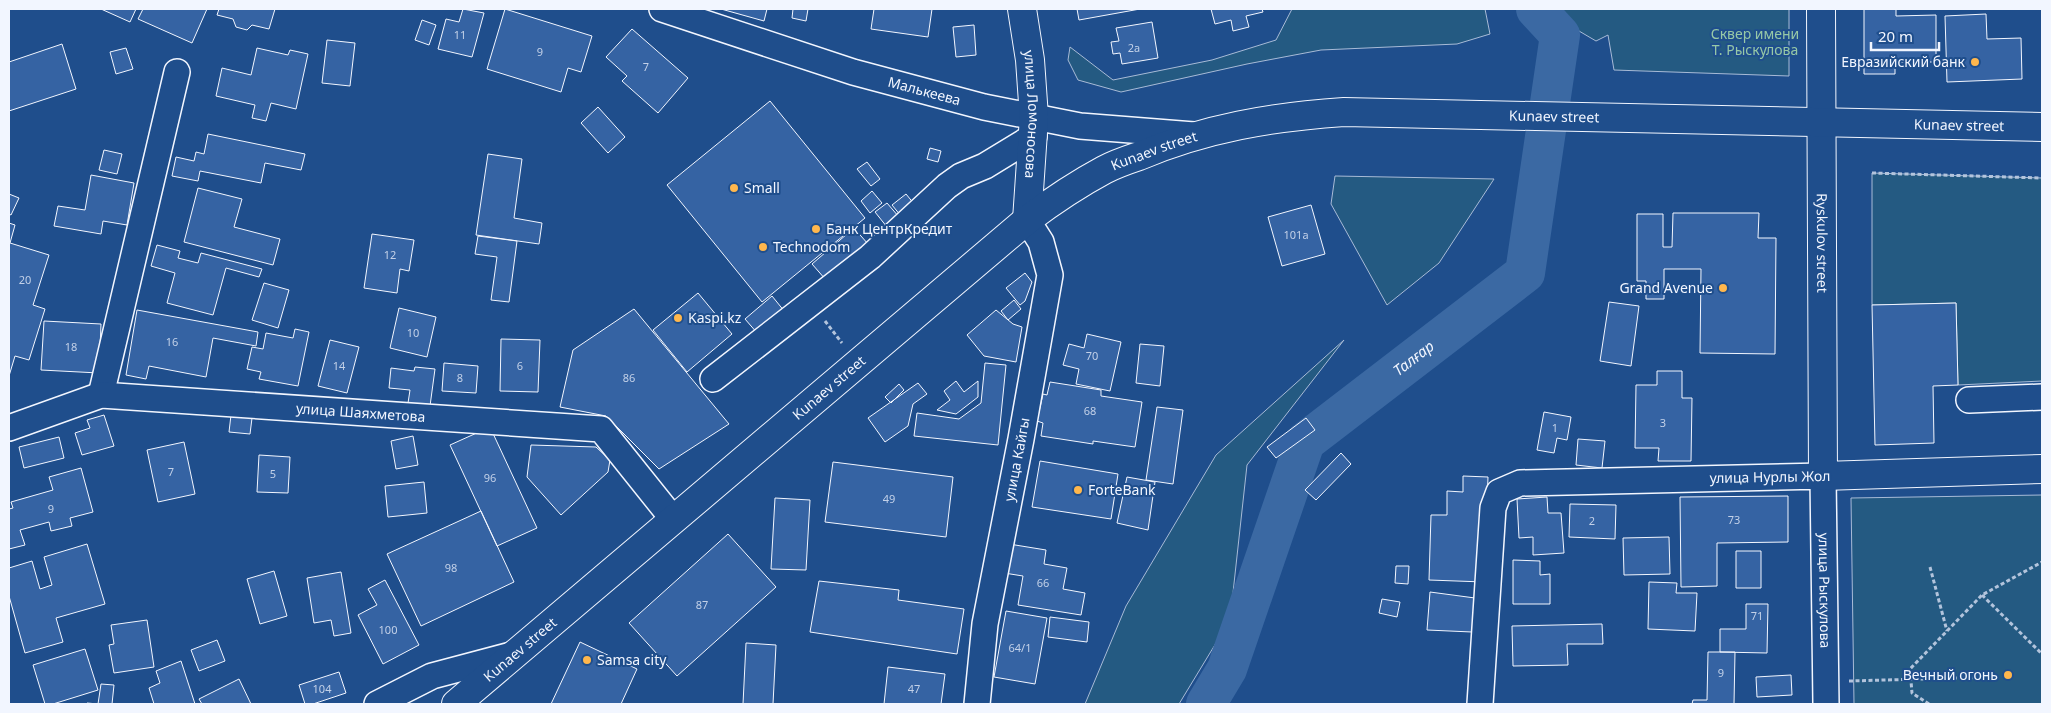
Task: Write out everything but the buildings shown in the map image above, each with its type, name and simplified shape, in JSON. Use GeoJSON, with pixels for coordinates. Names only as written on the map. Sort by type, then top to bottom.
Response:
{"type":"FeatureCollection","features":[{"type":"Feature","properties":{"kind":"main road","name":"улица Ломоносова"},"geometry":{"type":"LineString","coordinates":[[1022,9],[1030,60],[1034,127],[1027,220]]}},
{"type":"Feature","properties":{"kind":"main road","name":"Ryskulov street"},"geometry":{"type":"LineString","coordinates":[[1820,9],[1824,476]]}},
{"type":"Feature","properties":{"kind":"main road","name":"Kunaev street"},"geometry":{"type":"LineString","coordinates":[[456,704],[1027,220],[1056,198],[1104,170],[1194,135],[1248,122],[1298,115],[1344,112],[2042,128]]}},
{"type":"Feature","properties":{"kind":"main road","name":"улица Нурлы Жол"},"geometry":{"type":"LineString","coordinates":[[1824,476],[2042,470]]}},
{"type":"Feature","properties":{"kind":"street","name":"Малькеева"},"geometry":{"type":"LineString","coordinates":[[662,9],[853,72],[984,107],[1034,127],[1080,126],[1194,135]]}},
{"type":"Feature","properties":{"kind":"street"},"geometry":{"type":"LineString","coordinates":[[101,395],[176,72]]}},
{"type":"Feature","properties":{"kind":"street"},"geometry":{"type":"LineString","coordinates":[[713,379],[870,257],[947,186],[961,176],[985,166],[1034,127]]}},
{"type":"Feature","properties":{"kind":"street","name":"улица Кайгы"},"geometry":{"type":"LineString","coordinates":[[977,704],[984,624],[1021,439],[1050,275],[1042,242],[1027,220]]}},
{"type":"Feature","properties":{"kind":"street","name":"улица Шаяхметова"},"geometry":{"type":"LineString","coordinates":[[9,428],[101,395],[601,429],[673,519]]}},
{"type":"Feature","properties":{"kind":"street"},"geometry":{"type":"LineString","coordinates":[[1969,400],[2042,397]]}},
{"type":"Feature","properties":{"kind":"street","name":"улица Нурлы Жол"},"geometry":{"type":"LineString","coordinates":[[1480,704],[1493,508],[1499,492],[1520,483],[1824,476]]}},
{"type":"Feature","properties":{"kind":"street","name":"улица Рыскулова"},"geometry":{"type":"LineString","coordinates":[[1824,476],[1826,693]]}},
{"type":"Feature","properties":{"kind":"street"},"geometry":{"type":"LineString","coordinates":[[377,704],[432,676],[515,654]]}},
{"type":"Feature","properties":{"kind":"path"},"geometry":{"type":"LineString","coordinates":[[1872,173],[2042,178]]}},
{"type":"Feature","properties":{"kind":"path"},"geometry":{"type":"LineString","coordinates":[[1929,704],[1912,693],[1910,669],[1982,595],[2042,562]]}},
{"type":"Feature","properties":{"kind":"path"},"geometry":{"type":"LineString","coordinates":[[1930,567],[1947,631]]}},
{"type":"Feature","properties":{"kind":"path"},"geometry":{"type":"LineString","coordinates":[[1982,595],[2042,654]]}},
{"type":"Feature","properties":{"kind":"path"},"geometry":{"type":"LineString","coordinates":[[1826,693],[1911,680],[1996,677]]}},
{"type":"Feature","properties":{"kind":"green space"},"geometry":{"type":"Polygon","coordinates":[[[1292,9],[1485,9],[1490,34],[1457,44],[1321,50],[1247,64],[1121,92],[1078,80],[1068,60],[1070,47],[1113,80],[1212,60],[1276,40],[1292,9]]]}},
{"type":"Feature","properties":{"kind":"green space","name":"Сквер имени Т. Рыскулова"},"geometry":{"type":"Polygon","coordinates":[[[1560,9],[1789,9],[1789,76],[1614,70],[1608,35],[1596,41],[1579,31],[1560,9]]]}},
{"type":"Feature","properties":{"kind":"green space"},"geometry":{"type":"Polygon","coordinates":[[[1872,173],[2042,178],[2042,381],[1958,385],[1956,303],[1872,305],[1872,173]]]}},
{"type":"Feature","properties":{"kind":"green space"},"geometry":{"type":"Polygon","coordinates":[[[1335,176],[1494,179],[1439,263],[1387,305],[1331,204],[1335,176]]]}},
{"type":"Feature","properties":{"kind":"green space"},"geometry":{"type":"Polygon","coordinates":[[[1344,340],[1247,465],[1230,620],[1179,704],[1085,704],[1126,606],[1216,455],[1344,340]]]}},
{"type":"Feature","properties":{"kind":"green space"},"geometry":{"type":"Polygon","coordinates":[[[2042,495],[2042,704],[1854,704],[1851,498],[2042,495]]]}},
{"type":"Feature","properties":{"kind":"waterway","name":"Талғар"},"geometry":{"type":"LineString","coordinates":[[1206,704],[1227,669],[1305,442],[1525,273],[1560,35],[1536,9]]}},
{"type":"Feature","properties":{"kind":"place","name":"Евразийский банк"},"geometry":{"type":"Point","coordinates":[1975,62]}},
{"type":"Feature","properties":{"kind":"place","name":"Small"},"geometry":{"type":"Point","coordinates":[734,188]}},
{"type":"Feature","properties":{"kind":"place","name":"Банк ЦентрКредит"},"geometry":{"type":"Point","coordinates":[816,229]}},
{"type":"Feature","properties":{"kind":"place","name":"Technodom"},"geometry":{"type":"Point","coordinates":[763,247]}},
{"type":"Feature","properties":{"kind":"place","name":"Grand Avenue"},"geometry":{"type":"Point","coordinates":[1723,288]}},
{"type":"Feature","properties":{"kind":"place","name":"Kaspi.kz"},"geometry":{"type":"Point","coordinates":[678,318]}},
{"type":"Feature","properties":{"kind":"place","name":"ForteBank"},"geometry":{"type":"Point","coordinates":[1078,490]}},
{"type":"Feature","properties":{"kind":"place","name":"Samsa city"},"geometry":{"type":"Point","coordinates":[587,660]}},
{"type":"Feature","properties":{"kind":"place","name":"Вечный огонь"},"geometry":{"type":"Point","coordinates":[2008,675]}}]}
